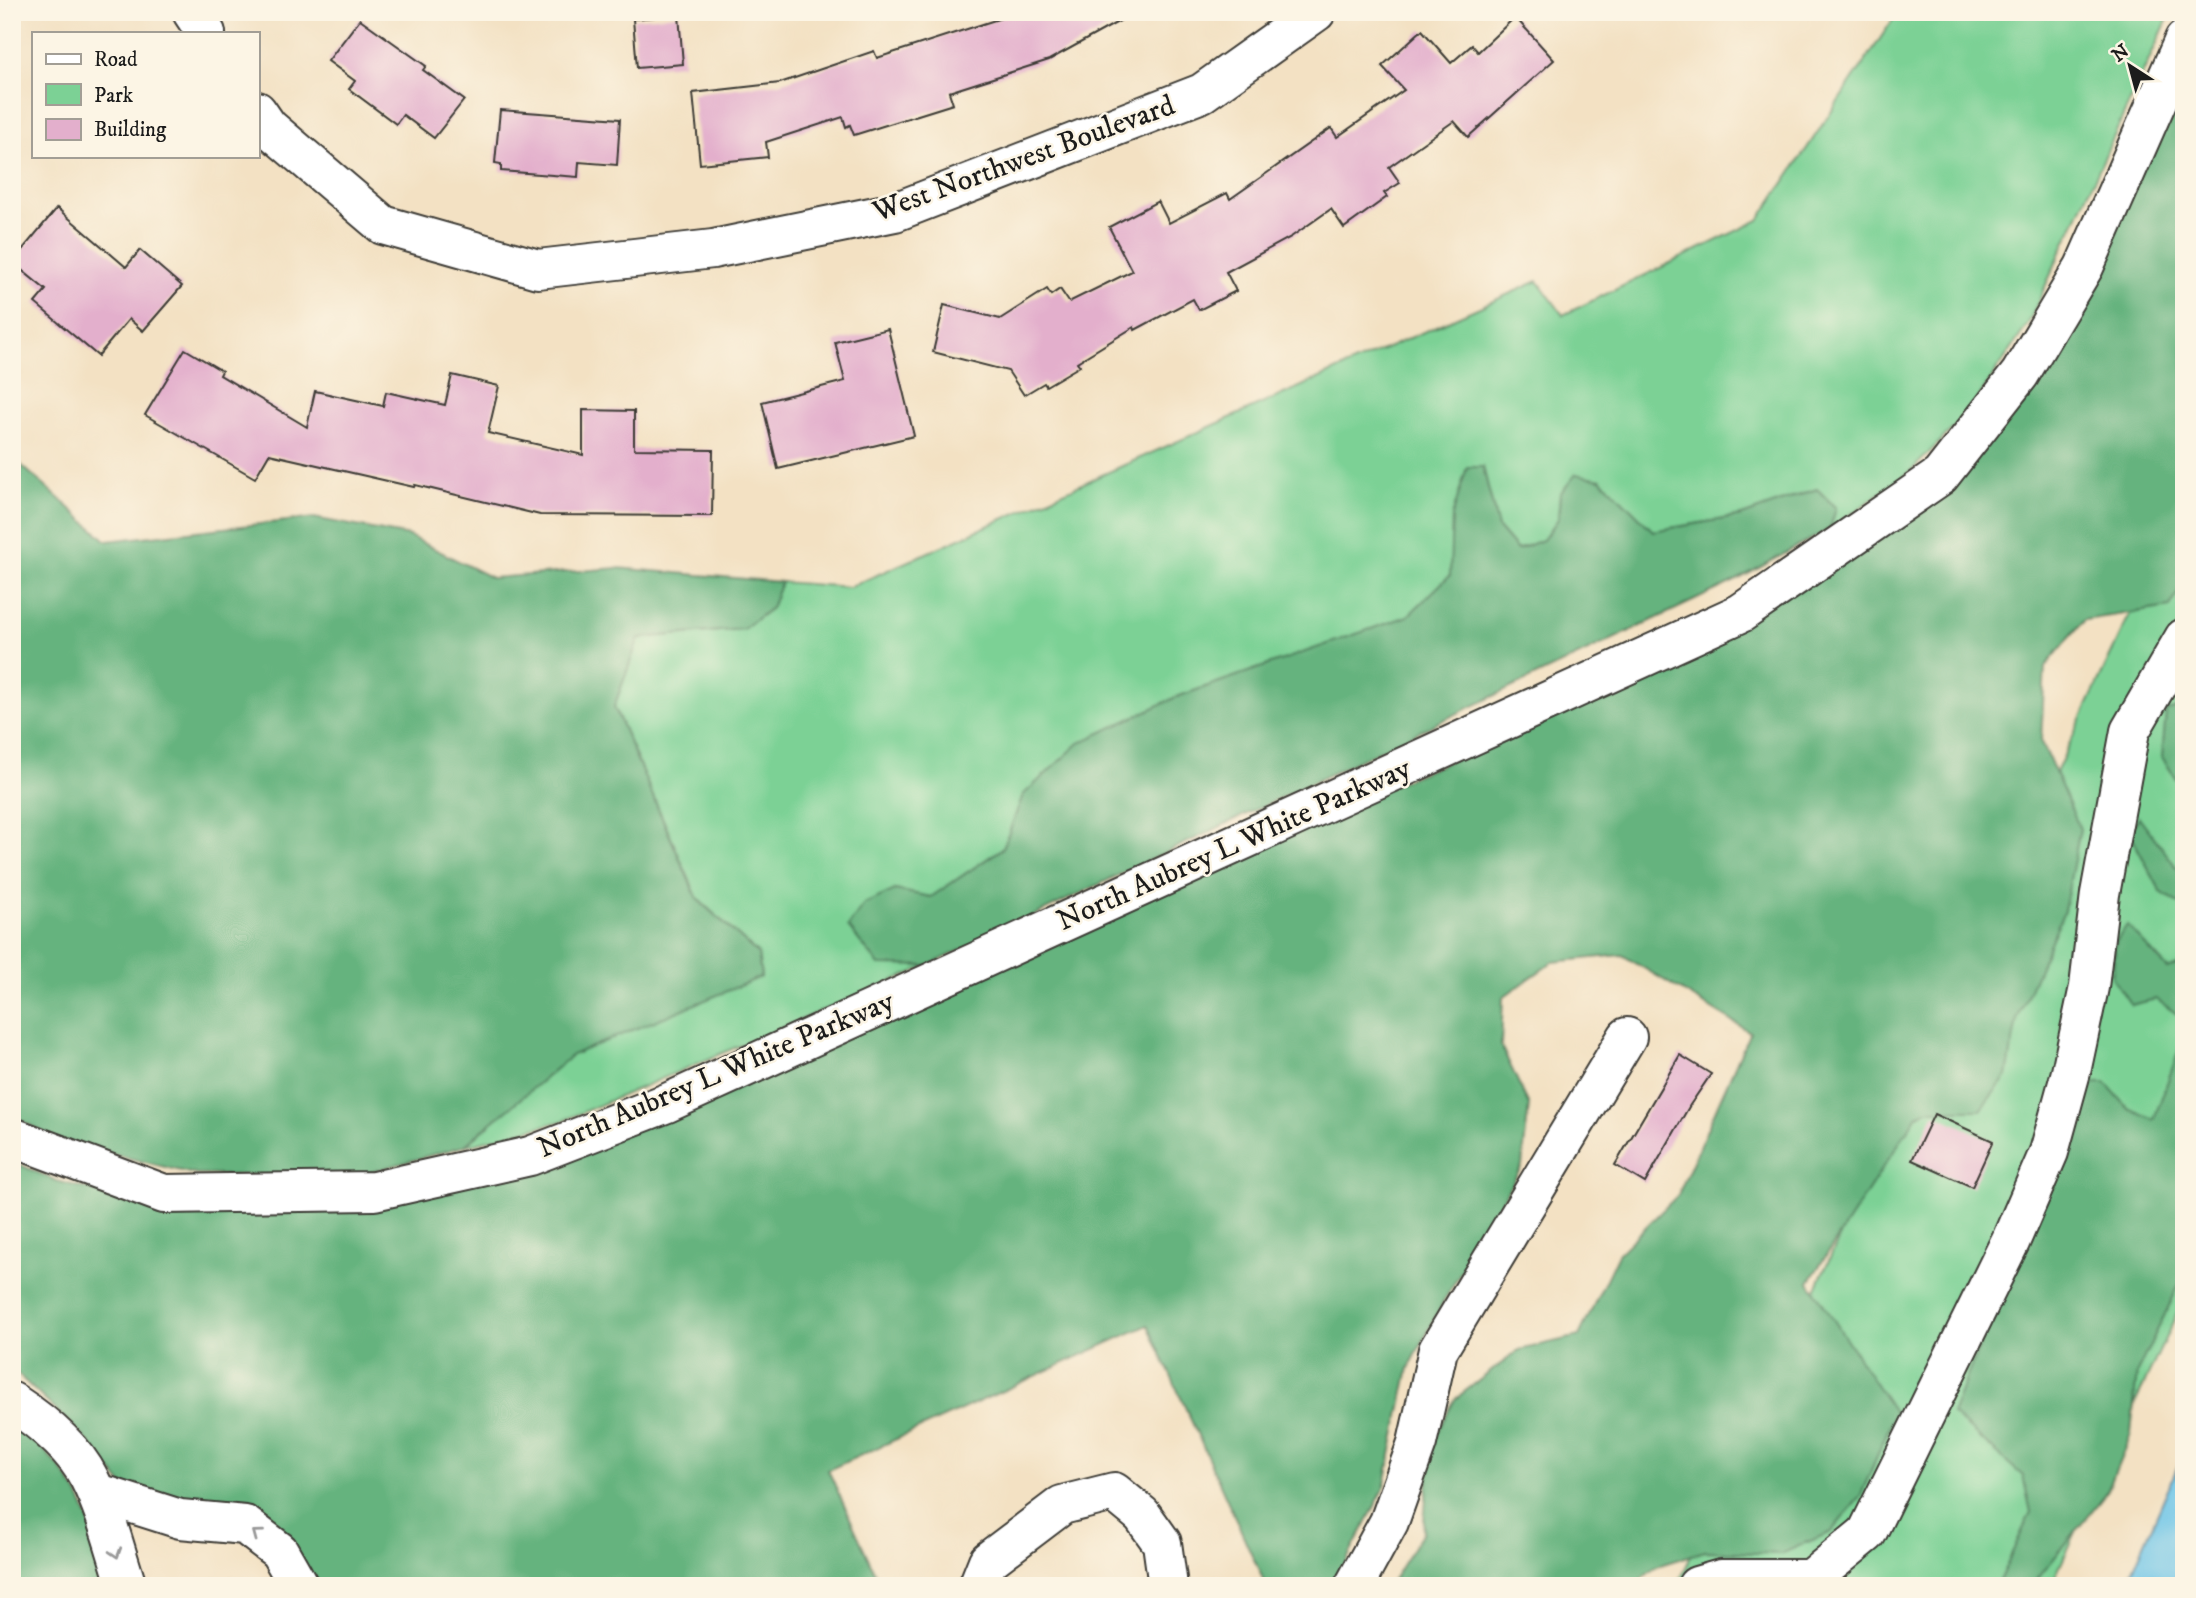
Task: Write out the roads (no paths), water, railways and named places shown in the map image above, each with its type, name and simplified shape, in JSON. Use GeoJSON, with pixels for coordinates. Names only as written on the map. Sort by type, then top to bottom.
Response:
{"type":"FeatureCollection","features":[{"type":"Feature","properties":{"kind":"street"},"geometry":{"type":"LineString","coordinates":[[192,12],[205,32]]}},
{"type":"Feature","properties":{"kind":"street","name":"West Northwest Boulevard"},"geometry":{"type":"LineString","coordinates":[[259,113],[268,127],[383,225],[538,269],[713,249],[895,212],[1202,93],[1316,12]]}},
{"type":"Feature","properties":{"kind":"street","name":"North Aubrey L White Parkway"},"geometry":{"type":"LineString","coordinates":[[12,1137],[164,1194],[374,1191],[530,1156],[667,1103],[1741,613],[1940,476],[2020,374],[2084,267],[2184,40]]}},
{"type":"Feature","properties":{"kind":"street"},"geometry":{"type":"LineString","coordinates":[[1698,1586],[1721,1579],[1814,1582],[1867,1533],[2011,1240],[2049,1152],[2071,1072],[2089,987],[2100,894],[2130,731],[2184,638]]}},
{"type":"Feature","properties":{"kind":"street"},"geometry":{"type":"LineString","coordinates":[[1354,1586],[1389,1522],[1412,1456],[1438,1350],[1627,1037]]}},
{"type":"Feature","properties":{"kind":"street"},"geometry":{"type":"LineString","coordinates":[[12,1402],[36,1418],[71,1452],[98,1485],[180,1519],[245,1524],[279,1551],[299,1586]]}},
{"type":"Feature","properties":{"kind":"street"},"geometry":{"type":"LineString","coordinates":[[98,1485],[95,1491],[127,1586]]}},
{"type":"Feature","properties":{"kind":"street"},"geometry":{"type":"LineString","coordinates":[[978,1586],[988,1561],[1062,1505],[1114,1492],[1142,1515],[1162,1543],[1168,1586]]}},
{"type":"Feature","properties":{"kind":"water"},"geometry":{"type":"Polygon","coordinates":[[[2184,1452],[2184,1586],[2126,1586],[2184,1452]]]}}]}
